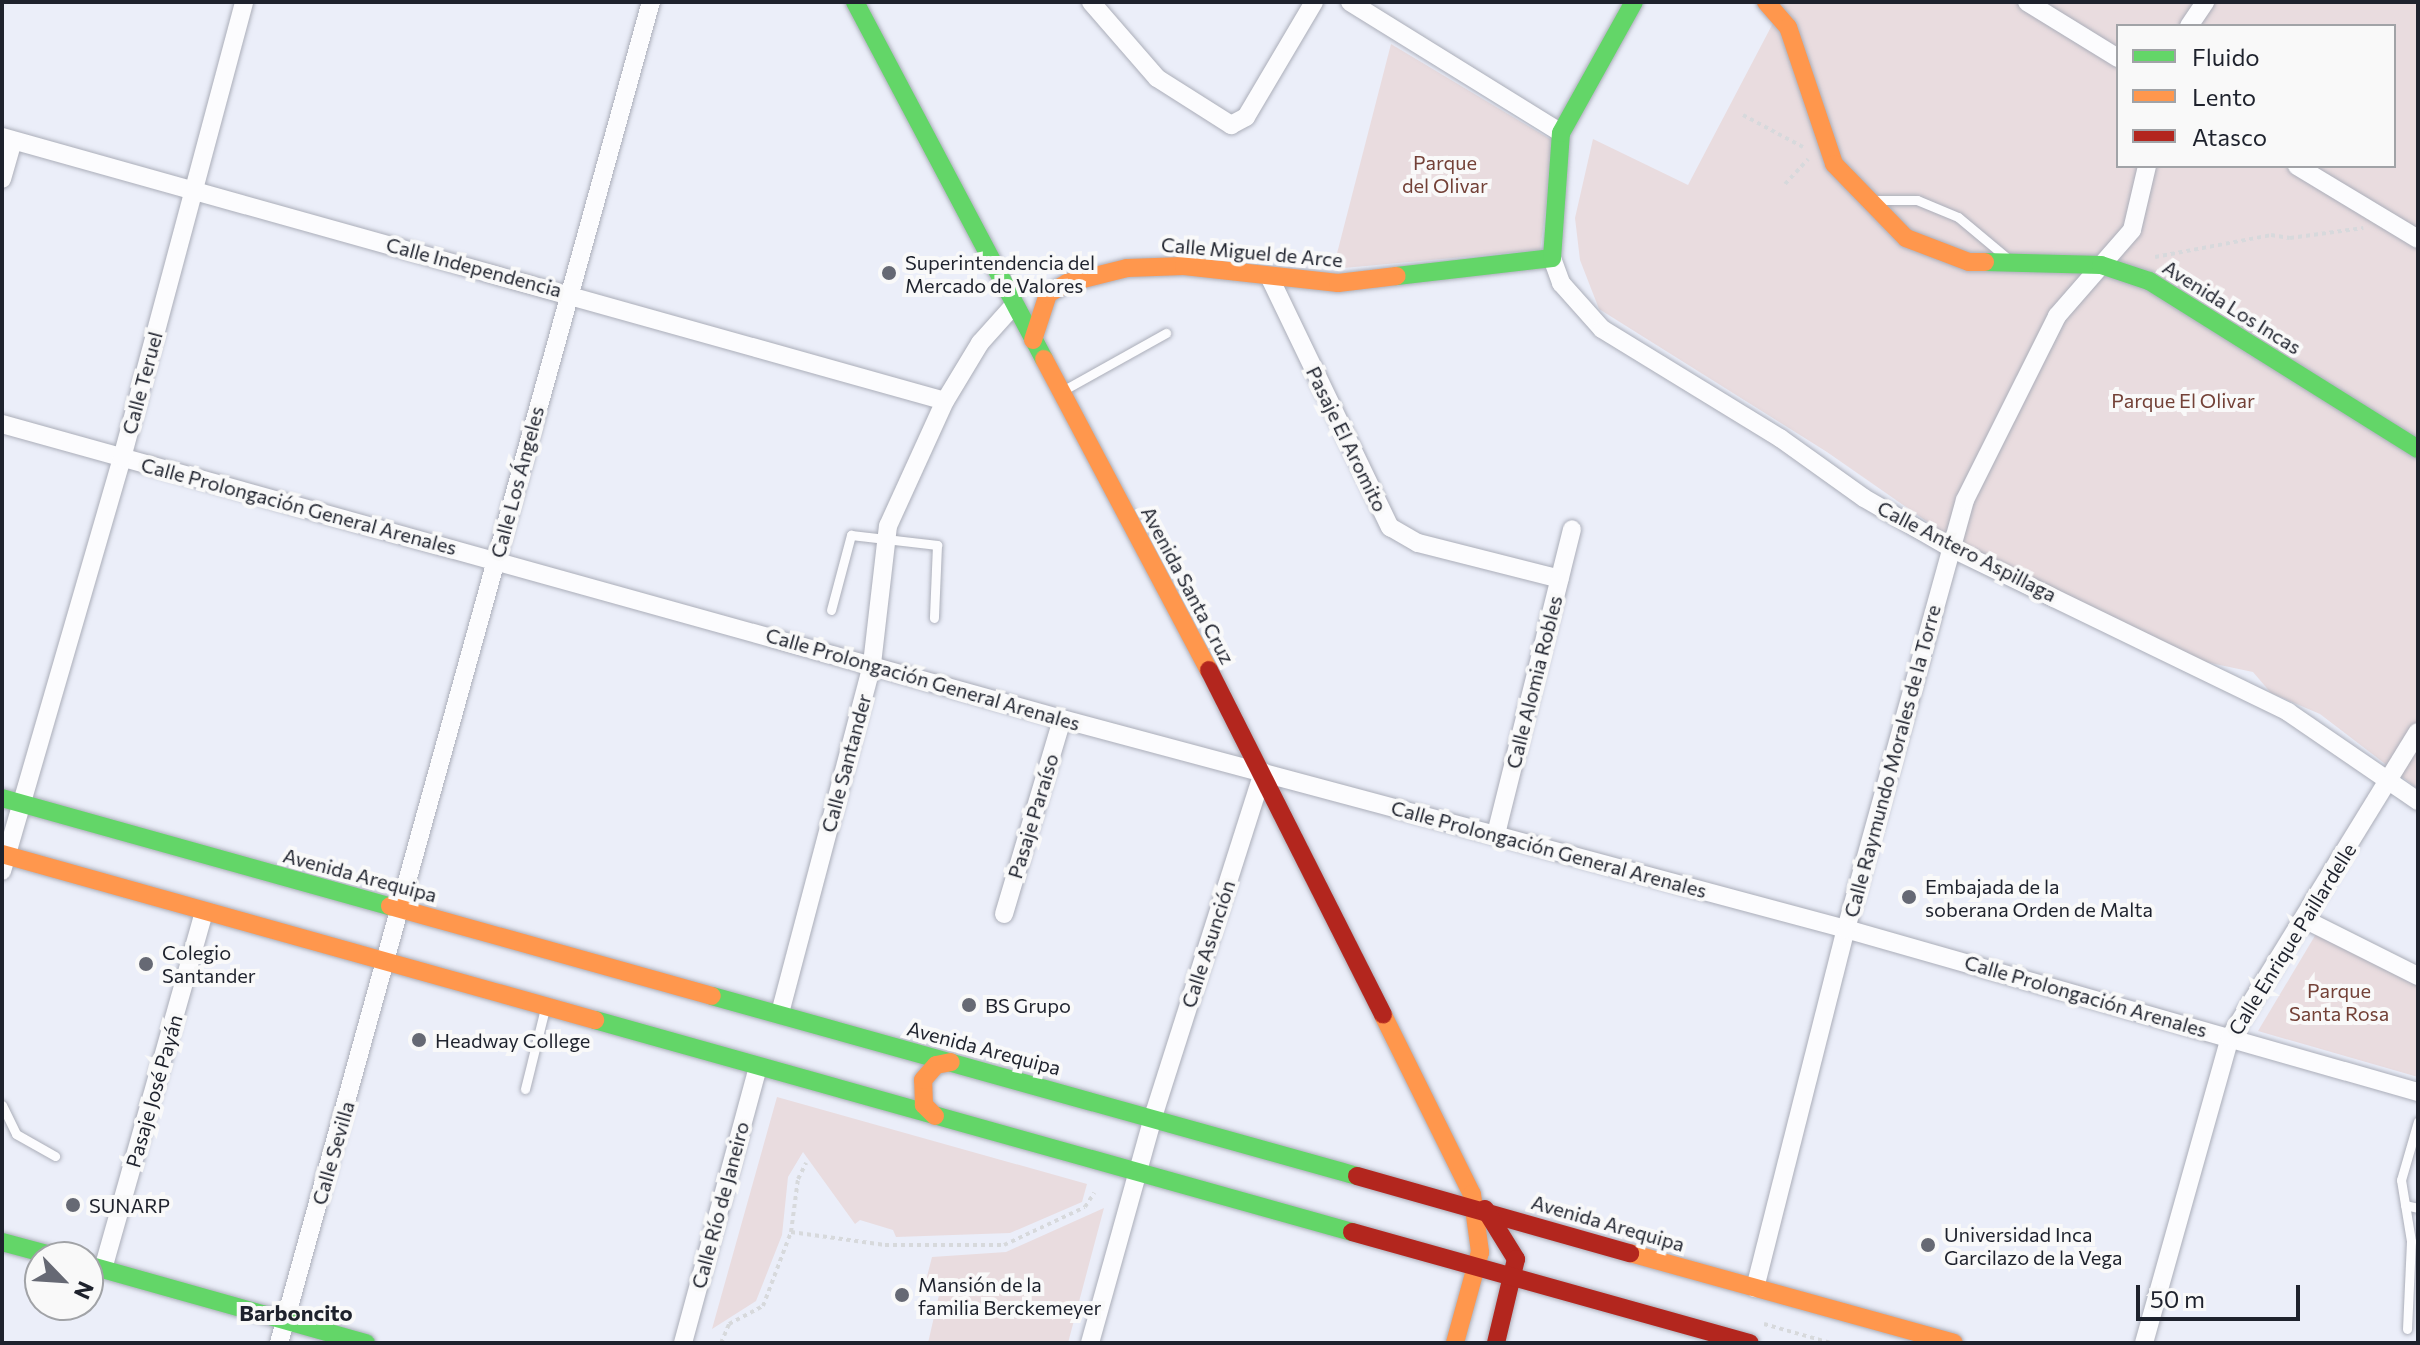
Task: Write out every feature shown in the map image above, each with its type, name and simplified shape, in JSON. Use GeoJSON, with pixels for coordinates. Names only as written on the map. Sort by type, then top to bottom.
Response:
{"type":"FeatureCollection","features":[{"type":"Feature","properties":{"kind":"main road","name":"Avenida Santa Cruz"},"geometry":{"type":"LineString","coordinates":[[855,2],[1263,772],[1479,1205]]}},
{"type":"Feature","properties":{"kind":"main road"},"geometry":{"type":"LineString","coordinates":[[1552,258],[1561,133],[1634,2]]}},
{"type":"Feature","properties":{"kind":"main road","name":"Avenida Los Incas"},"geometry":{"type":"LineString","coordinates":[[1766,2],[1788,27],[1828,152],[1865,201],[1893,229],[1920,245],[1969,262],[2015,266],[2101,265],[2149,281],[2418,449]]}},
{"type":"Feature","properties":{"kind":"main road","name":"Calle Miguel de Arce"},"geometry":{"type":"LineString","coordinates":[[1033,340],[1048,294],[1067,283],[1155,265],[1353,283],[1552,258]]}},
{"type":"Feature","properties":{"kind":"main road","name":"Avenida Arequipa"},"geometry":{"type":"LineString","coordinates":[[2,798],[951,1062],[1479,1205],[1910,1337],[1954,1343]]}},
{"type":"Feature","properties":{"kind":"main road"},"geometry":{"type":"LineString","coordinates":[[3,860],[204,913],[1750,1343]]}},
{"type":"Feature","properties":{"kind":"main road"},"geometry":{"type":"LineString","coordinates":[[935,1116],[924,1105],[923,1080],[936,1065],[951,1062]]}},
{"type":"Feature","properties":{"kind":"main road"},"geometry":{"type":"LineString","coordinates":[[1455,1343],[1477,1266],[1479,1205]]}},
{"type":"Feature","properties":{"kind":"main road"},"geometry":{"type":"LineString","coordinates":[[1479,1205],[1512,1246],[1514,1277],[1496,1343]]}},
{"type":"Feature","properties":{"kind":"main road"},"geometry":{"type":"LineString","coordinates":[[2,1242],[24,1248]]}},
{"type":"Feature","properties":{"kind":"main road"},"geometry":{"type":"LineString","coordinates":[[104,1270],[366,1343]]}},
{"type":"Feature","properties":{"kind":"street","name":"Calle Teruel"},"geometry":{"type":"LineString","coordinates":[[3,860],[122,458],[244,2]]}},
{"type":"Feature","properties":{"kind":"street","name":"Calle Los Ángeles"},"geometry":{"type":"LineString","coordinates":[[388,964],[566,293],[651,2]]}},
{"type":"Feature","properties":{"kind":"street"},"geometry":{"type":"LineString","coordinates":[[1091,2],[1157,78],[1231,125],[1246,117],[1314,2]]}},
{"type":"Feature","properties":{"kind":"street"},"geometry":{"type":"LineString","coordinates":[[1350,2],[1561,133]]}},
{"type":"Feature","properties":{"kind":"street"},"geometry":{"type":"LineString","coordinates":[[2027,2],[2116,57]]}},
{"type":"Feature","properties":{"kind":"street"},"geometry":{"type":"LineString","coordinates":[[2190,24],[2205,2]]}},
{"type":"Feature","properties":{"kind":"street","name":"Calle Independencia"},"geometry":{"type":"LineString","coordinates":[[7,139],[945,401]]}},
{"type":"Feature","properties":{"kind":"street"},"geometry":{"type":"LineString","coordinates":[[2,179],[7,139]]}},
{"type":"Feature","properties":{"kind":"street","name":"Calle Raymundo Morales de la Torre"},"geometry":{"type":"LineString","coordinates":[[1755,1288],[1846,929],[1951,548],[1975,473],[2047,332],[2101,265],[2125,242],[2137,219],[2147,168]]}},
{"type":"Feature","properties":{"kind":"street"},"geometry":{"type":"LineString","coordinates":[[2300,168],[2418,239]]}},
{"type":"Feature","properties":{"kind":"street","name":"Calle Antero Aspillaga"},"geometry":{"type":"LineString","coordinates":[[1552,258],[1561,283],[1602,329],[1951,548],[2288,712],[2418,801]]}},
{"type":"Feature","properties":{"kind":"street","name":"Pasaje El Aromito"},"geometry":{"type":"LineString","coordinates":[[1269,276],[1390,527],[1418,543],[1560,579]]}},
{"type":"Feature","properties":{"kind":"street","name":"Calle Santander"},"geometry":{"type":"LineString","coordinates":[[780,1013],[872,664],[886,538],[945,401],[980,343],[1015,304]]}},
{"type":"Feature","properties":{"kind":"street","name":"Calle Prolongación General Arenales"},"geometry":{"type":"LineString","coordinates":[[2,424],[497,559],[1062,719],[1846,929]]}},
{"type":"Feature","properties":{"kind":"street","name":"Calle Alomia Robles"},"geometry":{"type":"LineString","coordinates":[[1496,834],[1572,529]]}},
{"type":"Feature","properties":{"kind":"street","name":"Pasaje Paraíso"},"geometry":{"type":"LineString","coordinates":[[1004,914],[1062,719]]}},
{"type":"Feature","properties":{"kind":"street","name":"Calle Enrique Paillardelle"},"geometry":{"type":"LineString","coordinates":[[2144,1343],[2230,1037],[2306,920],[2418,732]]}},
{"type":"Feature","properties":{"kind":"street","name":"Calle Asunción"},"geometry":{"type":"LineString","coordinates":[[1090,1343],[1153,1117],[1263,772]]}},
{"type":"Feature","properties":{"kind":"street","name":"Pasaje José Payán"},"geometry":{"type":"LineString","coordinates":[[103,1241],[204,913]]}},
{"type":"Feature","properties":{"kind":"street"},"geometry":{"type":"LineString","coordinates":[[2306,920],[2418,976]]}},
{"type":"Feature","properties":{"kind":"street","name":"Calle Prolongación Arenales"},"geometry":{"type":"LineString","coordinates":[[1846,929],[2418,1092]]}},
{"type":"Feature","properties":{"kind":"street","name":"Calle Sevilla"},"geometry":{"type":"LineString","coordinates":[[279,1343],[388,964]]}},
{"type":"Feature","properties":{"kind":"street","name":"Calle Río de Janeiro"},"geometry":{"type":"LineString","coordinates":[[683,1343],[758,1067]]}},
{"type":"Feature","properties":{"kind":"lane"},"geometry":{"type":"LineString","coordinates":[[1865,201],[1905,198],[1958,217],[2015,266]]}},
{"type":"Feature","properties":{"kind":"lane"},"geometry":{"type":"LineString","coordinates":[[1061,392],[1166,333]]}},
{"type":"Feature","properties":{"kind":"lane"},"geometry":{"type":"LineString","coordinates":[[831,610],[847,538],[886,538],[937,545],[934,618]]}},
{"type":"Feature","properties":{"kind":"lane"},"geometry":{"type":"LineString","coordinates":[[525,1089],[545,1008]]}},
{"type":"Feature","properties":{"kind":"lane"},"geometry":{"type":"LineString","coordinates":[[2,1105],[16,1134],[55,1156]]}},
{"type":"Feature","properties":{"kind":"lane"},"geometry":{"type":"LineString","coordinates":[[2407,1329],[2411,1241],[2401,1180],[2418,1121]]}},
{"type":"Feature","properties":{"kind":"lane"},"geometry":{"type":"LineString","coordinates":[[2405,1205],[2418,1208]]}},
{"type":"Feature","properties":{"kind":"path"},"geometry":{"type":"LineString","coordinates":[[1743,115],[1815,154],[1785,184]]}},
{"type":"Feature","properties":{"kind":"path"},"geometry":{"type":"LineString","coordinates":[[2148,258],[2271,235],[2290,238],[2394,224]]}},
{"type":"Feature","properties":{"kind":"path"},"geometry":{"type":"LineString","coordinates":[[721,1343],[729,1324],[763,1306],[791,1232],[798,1179],[806,1163]]}},
{"type":"Feature","properties":{"kind":"path"},"geometry":{"type":"LineString","coordinates":[[791,1232],[885,1245],[1004,1245],[1085,1207],[1094,1193]]}},
{"type":"Feature","properties":{"kind":"green space","name":"Parque El Olivar"},"geometry":{"type":"Polygon","coordinates":[[[1778,2],[2418,2],[2418,789],[2320,714],[2271,693],[2253,672],[2196,660],[1998,571],[1827,452],[1599,309],[1580,260],[1575,218],[1593,139],[1688,185],[1782,6],[1778,2]]]}},
{"type":"Feature","properties":{"kind":"green space","name":"Parque del Olivar"},"geometry":{"type":"Polygon","coordinates":[[[1391,44],[1555,142],[1540,250],[1333,269],[1391,44]]]}},
{"type":"Feature","properties":{"kind":"green space","name":"Parque Santa Rosa"},"geometry":{"type":"Polygon","coordinates":[[[2316,934],[2418,986],[2418,1077],[2258,1031],[2316,934]]]}},
{"type":"Feature","properties":{"kind":"green space"},"geometry":{"type":"Polygon","coordinates":[[[777,1097],[1087,1184],[1082,1202],[1010,1233],[896,1237],[893,1230],[860,1220],[855,1224],[803,1152],[788,1177],[782,1235],[756,1301],[712,1329],[777,1097]]]}},
{"type":"Feature","properties":{"kind":"green space"},"geometry":{"type":"Polygon","coordinates":[[[1104,1208],[1068,1343],[928,1343],[939,1295],[924,1288],[932,1257],[1006,1252],[1104,1208]]]}},
{"type":"Feature","properties":{"kind":"traffic: fast"},"geometry":{"type":"LineString","coordinates":[[855,2],[1044,359]]}},
{"type":"Feature","properties":{"kind":"traffic: fast"},"geometry":{"type":"LineString","coordinates":[[1397,276],[1552,258],[1561,133],[1634,2]]}},
{"type":"Feature","properties":{"kind":"traffic: fast"},"geometry":{"type":"LineString","coordinates":[[1985,262],[2101,265],[2149,281],[2418,449]]}},
{"type":"Feature","properties":{"kind":"traffic: fast"},"geometry":{"type":"LineString","coordinates":[[2,798],[390,906]]}},
{"type":"Feature","properties":{"kind":"traffic: fast"},"geometry":{"type":"LineString","coordinates":[[712,996],[1357,1176]]}},
{"type":"Feature","properties":{"kind":"traffic: fast"},"geometry":{"type":"LineString","coordinates":[[595,1020],[1352,1232]]}},
{"type":"Feature","properties":{"kind":"traffic: fast"},"geometry":{"type":"LineString","coordinates":[[2,1242],[24,1248]]}},
{"type":"Feature","properties":{"kind":"traffic: fast"},"geometry":{"type":"LineString","coordinates":[[104,1269],[366,1343]]}},
{"type":"Feature","properties":{"kind":"traffic: slow"},"geometry":{"type":"LineString","coordinates":[[1766,2],[1788,27],[1834,164],[1906,238],[1969,262],[1985,262]]}},
{"type":"Feature","properties":{"kind":"traffic: slow"},"geometry":{"type":"LineString","coordinates":[[1033,340],[1048,294],[1067,283],[1127,268],[1184,266],[1338,283],[1397,276]]}},
{"type":"Feature","properties":{"kind":"traffic: slow"},"geometry":{"type":"LineString","coordinates":[[1044,359],[1209,670]]}},
{"type":"Feature","properties":{"kind":"traffic: slow"},"geometry":{"type":"LineString","coordinates":[[2,854],[595,1020]]}},
{"type":"Feature","properties":{"kind":"traffic: slow"},"geometry":{"type":"LineString","coordinates":[[390,906],[712,996]]}},
{"type":"Feature","properties":{"kind":"traffic: slow"},"geometry":{"type":"LineString","coordinates":[[1383,1015],[1472,1194],[1480,1252],[1455,1343]]}},
{"type":"Feature","properties":{"kind":"traffic: slow"},"geometry":{"type":"LineString","coordinates":[[935,1116],[924,1105],[923,1080],[936,1065],[951,1062]]}},
{"type":"Feature","properties":{"kind":"traffic: slow"},"geometry":{"type":"LineString","coordinates":[[1630,1253],[1954,1343]]}},
{"type":"Feature","properties":{"kind":"traffic: jam"},"geometry":{"type":"LineString","coordinates":[[1209,670],[1383,1015]]}},
{"type":"Feature","properties":{"kind":"traffic: jam"},"geometry":{"type":"LineString","coordinates":[[1357,1176],[1630,1253]]}},
{"type":"Feature","properties":{"kind":"traffic: jam"},"geometry":{"type":"LineString","coordinates":[[1485,1209],[1516,1259],[1496,1343]]}},
{"type":"Feature","properties":{"kind":"traffic: jam"},"geometry":{"type":"LineString","coordinates":[[1352,1232],[1750,1343]]}},
{"type":"Feature","properties":{"kind":"place","name":"Superintendencia del Mercado de Valores"},"geometry":{"type":"Point","coordinates":[889,273]}},
{"type":"Feature","properties":{"kind":"place","name":"Embajada de la soberana Orden de Malta"},"geometry":{"type":"Point","coordinates":[1909,897]}},
{"type":"Feature","properties":{"kind":"place","name":"Colegio Santander"},"geometry":{"type":"Point","coordinates":[146,964]}},
{"type":"Feature","properties":{"kind":"place","name":"BS Grupo"},"geometry":{"type":"Point","coordinates":[969,1005]}},
{"type":"Feature","properties":{"kind":"place","name":"Headway College"},"geometry":{"type":"Point","coordinates":[419,1040]}},
{"type":"Feature","properties":{"kind":"place","name":"SUNARP"},"geometry":{"type":"Point","coordinates":[73,1205]}},
{"type":"Feature","properties":{"kind":"place","name":"Universidad Inca Garcilazo de la Vega"},"geometry":{"type":"Point","coordinates":[1928,1245]}},
{"type":"Feature","properties":{"kind":"place","name":"Mansión de la familia Berckemeyer"},"geometry":{"type":"Point","coordinates":[902,1295]}},
{"type":"Feature","properties":{"kind":"district","name":"Barboncito"},"geometry":{"type":"Point","coordinates":[296,1313]}}]}
